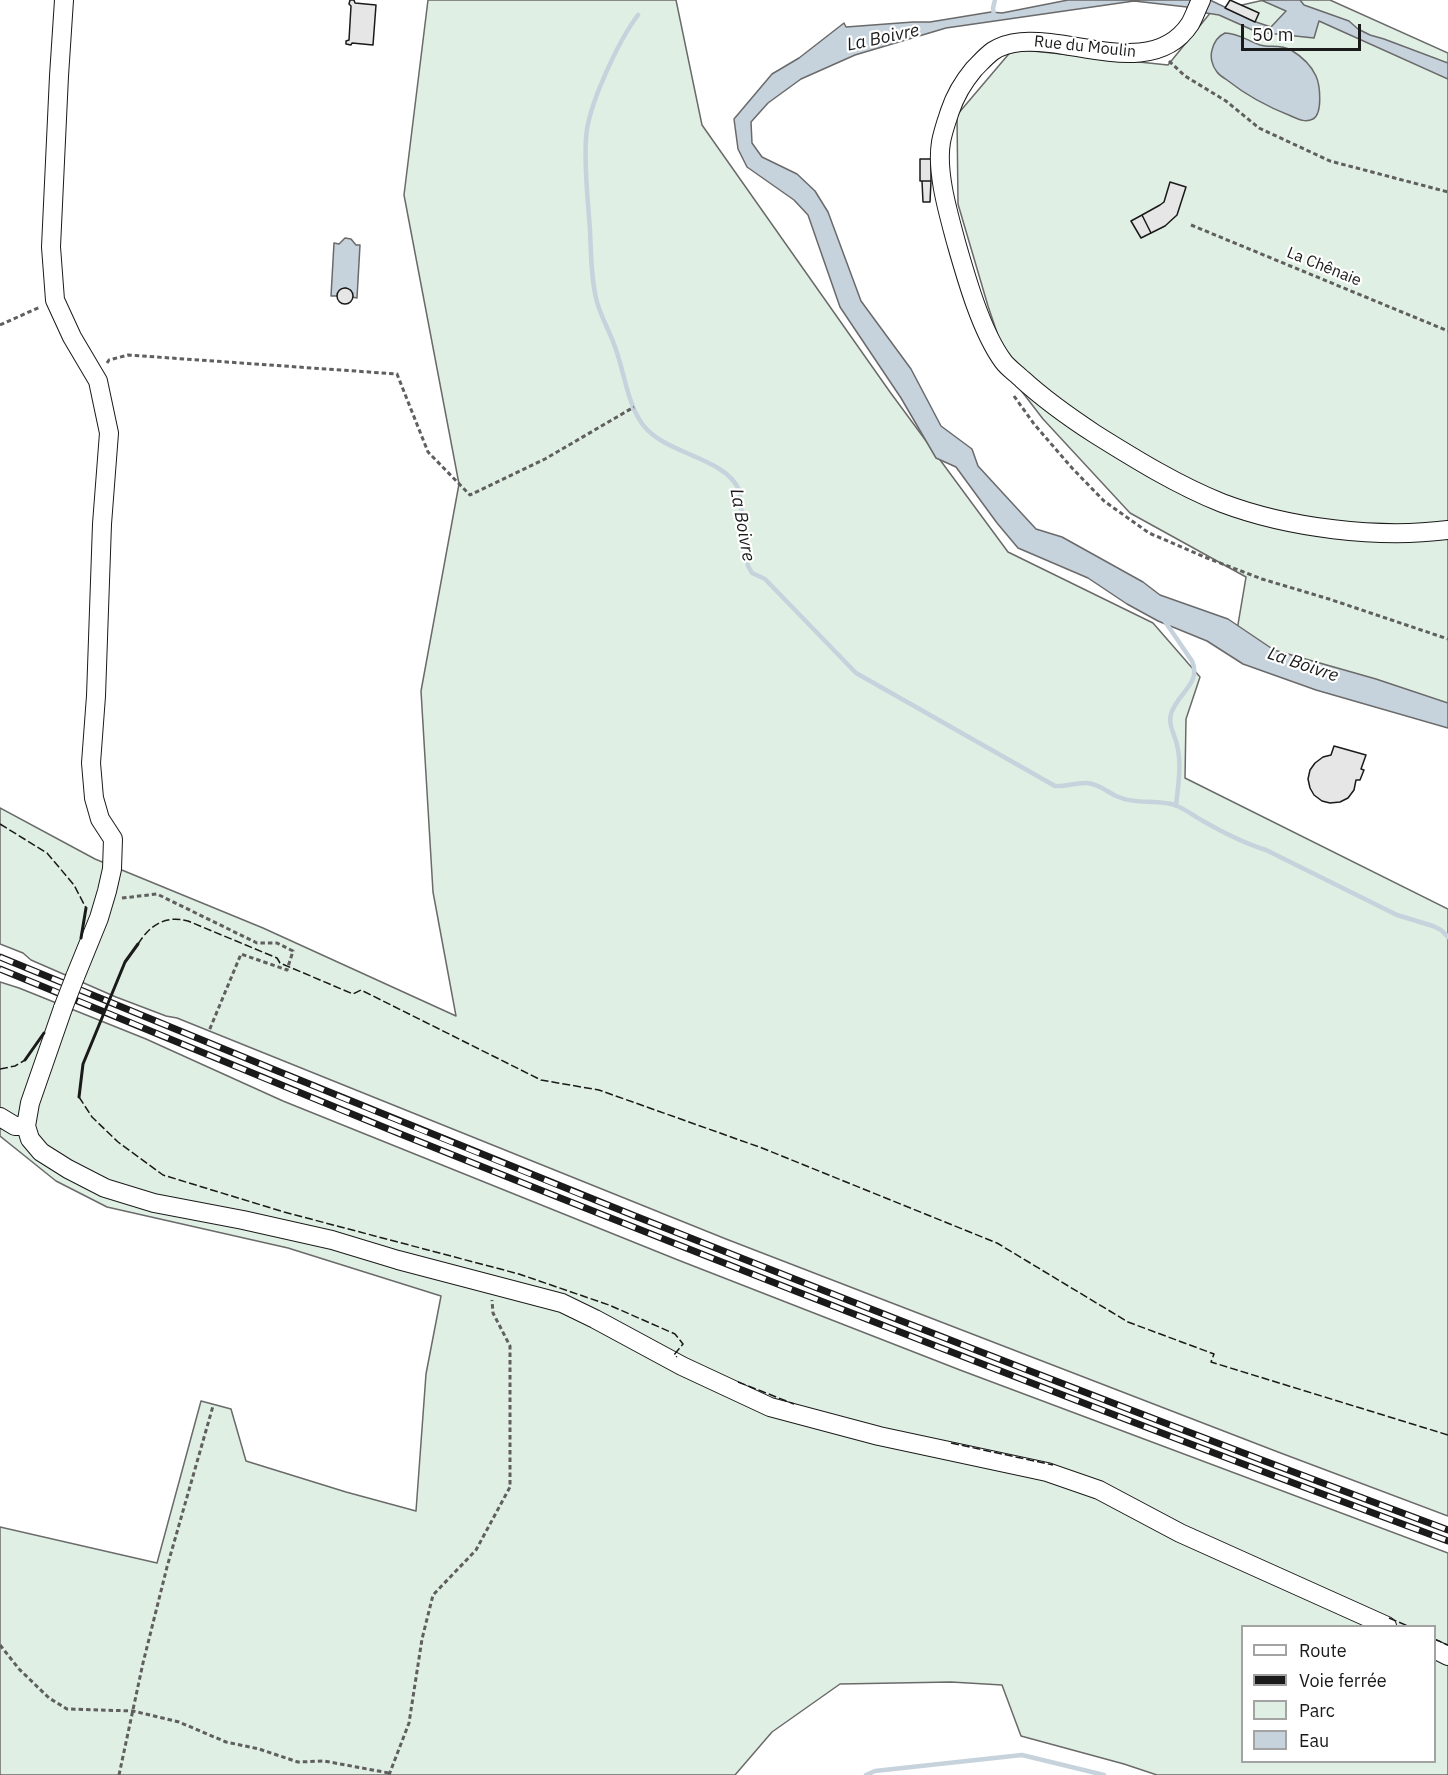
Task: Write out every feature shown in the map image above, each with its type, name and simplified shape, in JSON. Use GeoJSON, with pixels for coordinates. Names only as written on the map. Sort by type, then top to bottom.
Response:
{"type":"FeatureCollection","features":[{"type":"Feature","properties":{"kind":"street"},"geometry":{"type":"LineString","coordinates":[[64,0],[51,247],[55,300],[72,337],[98,381],[109,433],[102,524],[96,696],[91,763],[94,798],[100,819],[113,839],[112,869],[106,896],[30,1102],[26,1126],[30,1139],[41,1152],[105,1188],[154,1203],[332,1240],[562,1303],[681,1366],[770,1407],[890,1438],[1047,1472],[1099,1490],[1180,1533],[1386,1625]]}},
{"type":"Feature","properties":{"kind":"street","name":"Rue du Moulin"},"geometry":{"type":"LineString","coordinates":[[1198,7],[1182,34],[1169,45],[1148,52],[1124,53],[1028,40],[994,50],[966,80],[951,107],[941,143],[942,174],[949,216],[964,269],[985,328],[1003,362],[1064,415],[1134,458],[1220,502],[1264,517],[1320,528],[1426,533],[1448,530]]}},
{"type":"Feature","properties":{"kind":"street"},"geometry":{"type":"LineString","coordinates":[[0,1117],[15,1126],[26,1126]]}},
{"type":"Feature","properties":{"kind":"path"},"geometry":{"type":"LineString","coordinates":[[1156,49],[1185,76],[1226,101],[1259,128],[1330,161],[1448,192]]}},
{"type":"Feature","properties":{"kind":"path","name":"La Chênaie"},"geometry":{"type":"LineString","coordinates":[[1191,225],[1448,330]]}},
{"type":"Feature","properties":{"kind":"path"},"geometry":{"type":"LineString","coordinates":[[0,326],[55,300]]}},
{"type":"Feature","properties":{"kind":"path"},"geometry":{"type":"LineString","coordinates":[[98,381],[109,360],[128,355],[397,374],[428,452],[470,495],[545,459],[634,407]]}},
{"type":"Feature","properties":{"kind":"path"},"geometry":{"type":"LineString","coordinates":[[1011,392],[1034,424],[1104,501],[1149,533],[1262,579],[1448,639]]}},
{"type":"Feature","properties":{"kind":"path"},"geometry":{"type":"LineString","coordinates":[[106,896],[115,899],[157,894],[257,943],[277,943],[293,951],[287,970],[241,954],[209,1031]]}},
{"type":"Feature","properties":{"kind":"path"},"geometry":{"type":"LineString","coordinates":[[0,1645],[19,1669],[49,1698],[67,1709],[133,1711],[179,1722],[226,1742],[259,1749],[298,1762],[324,1761],[389,1774],[409,1723],[422,1639],[433,1595],[476,1550],[510,1487],[510,1346],[493,1313],[490,1285]]}},
{"type":"Feature","properties":{"kind":"path"},"geometry":{"type":"LineString","coordinates":[[119,1775],[167,1566],[213,1406]]}},
{"type":"Feature","properties":{"kind":"green space"},"geometry":{"type":"Polygon","coordinates":[[[428,0],[676,0],[702,125],[890,392],[1008,552],[1153,623],[1200,677],[1186,719],[1185,778],[1448,909],[1448,1516],[726,1239],[177,1018],[116,997],[0,944],[0,808],[95,859],[263,928],[456,1016],[433,892],[421,691],[459,484],[404,195],[428,0]]]}},
{"type":"Feature","properties":{"kind":"green space"},"geometry":{"type":"Polygon","coordinates":[[[1264,0],[1330,0],[1448,53],[1448,719],[1234,648],[1246,577],[1130,513],[1043,419],[1013,380],[958,204],[957,115],[1013,49],[1168,65],[1211,12],[1264,0]]]}},
{"type":"Feature","properties":{"kind":"green space"},"geometry":{"type":"Polygon","coordinates":[[[0,982],[146,1039],[283,1101],[678,1260],[960,1370],[1448,1553],[1448,1775],[1157,1775],[1021,1736],[1002,1685],[951,1682],[840,1684],[772,1732],[735,1775],[0,1775],[0,1527],[157,1563],[201,1401],[231,1409],[246,1461],[416,1511],[426,1374],[441,1296],[288,1248],[107,1207],[56,1181],[0,1136],[0,982]]]}},
{"type":"Feature","properties":{"kind":"water"},"geometry":{"type":"Polygon","coordinates":[[[1068,0],[1210,0],[1271,27],[1286,11],[1261,0],[1300,0],[1304,5],[1349,21],[1370,35],[1448,63],[1448,79],[1319,21],[1314,38],[1257,32],[1219,15],[1187,10],[1187,7],[1134,1],[946,28],[855,55],[801,79],[768,103],[751,122],[752,143],[762,157],[797,174],[815,191],[828,212],[861,301],[911,369],[941,426],[972,449],[978,466],[1036,529],[1062,537],[1143,582],[1160,595],[1228,619],[1274,650],[1376,679],[1448,703],[1448,728],[1316,690],[1243,664],[1207,641],[1158,621],[1127,604],[1088,578],[1018,548],[956,467],[936,458],[901,398],[840,307],[808,215],[794,200],[747,167],[738,149],[734,119],[772,74],[799,58],[844,23],[846,27],[930,22],[991,12],[1002,13],[1068,0]]]}},
{"type":"Feature","properties":{"kind":"water"},"geometry":{"type":"Polygon","coordinates":[[[1225,33],[1260,45],[1287,48],[1302,58],[1311,68],[1317,80],[1320,99],[1316,116],[1304,121],[1282,113],[1250,96],[1219,74],[1215,70],[1211,53],[1214,44],[1225,33]]]}},
{"type":"Feature","properties":{"kind":"water"},"geometry":{"type":"Polygon","coordinates":[[[345,238],[360,245],[357,298],[352,297],[351,291],[346,288],[341,289],[337,296],[331,296],[334,243],[339,244],[345,238]]]}},
{"type":"Feature","properties":{"kind":"building"},"geometry":{"type":"Polygon","coordinates":[[[350,0],[354,0],[355,3],[376,5],[373,45],[346,44],[349,40],[350,0]]]}},
{"type":"Feature","properties":{"kind":"building"},"geometry":{"type":"Polygon","coordinates":[[[1230,0],[1259,13],[1255,22],[1225,8],[1230,0]]]}},
{"type":"Feature","properties":{"kind":"building"},"geometry":{"type":"Polygon","coordinates":[[[920,159],[931,159],[931,181],[920,181],[920,159]]]}},
{"type":"Feature","properties":{"kind":"building"},"geometry":{"type":"Polygon","coordinates":[[[922,181],[931,181],[930,202],[923,202],[922,181]]]}},
{"type":"Feature","properties":{"kind":"building"},"geometry":{"type":"Polygon","coordinates":[[[1170,182],[1186,187],[1177,215],[1165,226],[1151,233],[1142,215],[1164,202],[1170,182]]]}},
{"type":"Feature","properties":{"kind":"building"},"geometry":{"type":"Polygon","coordinates":[[[1142,215],[1151,233],[1141,238],[1131,221],[1142,215]]]}},
{"type":"Feature","properties":{"kind":"building"},"geometry":{"type":"Polygon","coordinates":[[[345,288],[351,290],[353,296],[351,302],[345,304],[339,302],[337,296],[339,290],[345,288]]]}},
{"type":"Feature","properties":{"kind":"building"},"geometry":{"type":"Polygon","coordinates":[[[1334,746],[1366,755],[1360,780],[1356,780],[1354,790],[1348,798],[1330,803],[1314,795],[1308,779],[1315,763],[1331,755],[1334,746]]]}},
{"type":"Feature","properties":{"kind":"waterway","name":"La Boivre"},"geometry":{"type":"LineString","coordinates":[[994,17],[995,0]]}},
{"type":"Feature","properties":{"kind":"waterway","name":"La Boivre"},"geometry":{"type":"LineString","coordinates":[[638,15],[605,74],[588,126],[586,173],[595,294],[615,346],[630,399],[643,425],[666,443],[721,470],[732,479],[739,490],[748,566],[752,573],[765,579],[856,673],[1055,786],[1091,784],[1123,799],[1175,805],[1234,837],[1266,850],[1397,915],[1433,926],[1448,937]]}},
{"type":"Feature","properties":{"kind":"waterway","name":"La Boivre"},"geometry":{"type":"LineString","coordinates":[[1164,620],[1192,661],[1194,669],[1194,676],[1174,707],[1170,718],[1179,760],[1176,806]]}},
{"type":"Feature","properties":{"kind":"waterway","name":"La Boivre"},"geometry":{"type":"LineString","coordinates":[[866,1775],[875,1771],[1022,1755],[1104,1775]]}},
{"type":"Feature","properties":{"kind":"railway"},"geometry":{"type":"LineString","coordinates":[[0,957],[472,1150],[936,1335],[1448,1530]]}},
{"type":"Feature","properties":{"kind":"railway"},"geometry":{"type":"LineString","coordinates":[[0,969],[398,1133],[659,1237],[1053,1391],[1448,1541]]}},
{"type":"Feature","properties":{"kind":"fence"},"geometry":{"type":"LineString","coordinates":[[0,824],[47,853],[74,885],[86,908]]}},
{"type":"Feature","properties":{"kind":"fence"},"geometry":{"type":"LineString","coordinates":[[138,944],[159,923],[172,919],[188,921],[277,958],[280,963],[353,994],[361,990],[541,1080],[599,1090],[762,1148],[997,1243],[1128,1322],[1214,1354],[1211,1362],[1448,1435]]}},
{"type":"Feature","properties":{"kind":"fence"},"geometry":{"type":"LineString","coordinates":[[0,1069],[15,1066],[25,1060]]}},
{"type":"Feature","properties":{"kind":"fence"},"geometry":{"type":"LineString","coordinates":[[79,1097],[92,1117],[118,1142],[163,1175],[284,1212],[519,1274],[609,1305],[675,1334],[683,1344],[674,1355],[677,1357]]}},
{"type":"Feature","properties":{"kind":"fence"},"geometry":{"type":"LineString","coordinates":[[738,1382],[794,1404]]}},
{"type":"Feature","properties":{"kind":"fence"},"geometry":{"type":"LineString","coordinates":[[951,1443],[1053,1465]]}},
{"type":"Feature","properties":{"kind":"fence"},"geometry":{"type":"LineString","coordinates":[[1389,1618],[1406,1625]]}},
{"type":"Feature","properties":{"kind":"fence"},"geometry":{"type":"LineString","coordinates":[[1436,1640],[1448,1645]]}},
{"type":"Feature","properties":{"kind":"wall"},"geometry":{"type":"LineString","coordinates":[[81,938],[86,908]]}},
{"type":"Feature","properties":{"kind":"wall"},"geometry":{"type":"LineString","coordinates":[[79,1097],[83,1064],[125,962],[138,944]]}},
{"type":"Feature","properties":{"kind":"wall"},"geometry":{"type":"LineString","coordinates":[[25,1060],[44,1033]]}}]}
